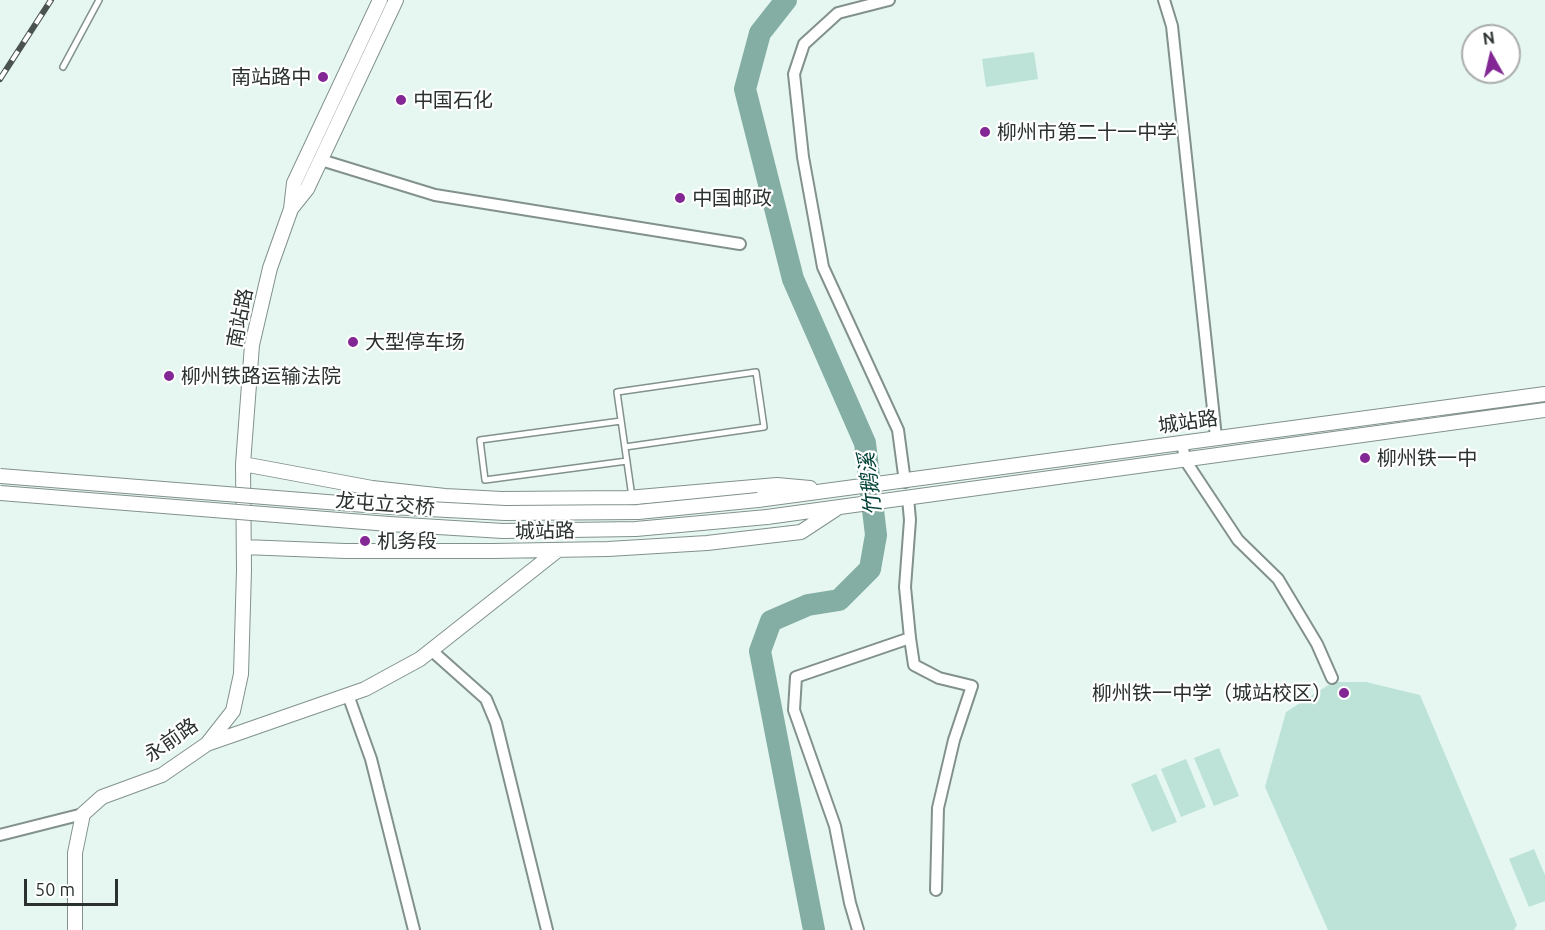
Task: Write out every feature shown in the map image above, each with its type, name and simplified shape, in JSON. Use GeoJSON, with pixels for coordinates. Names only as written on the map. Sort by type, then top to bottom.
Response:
{"type":"FeatureCollection","features":[{"type":"Feature","properties":{"kind":"main road","name":"南站路"},"geometry":{"type":"LineString","coordinates":[[244,547],[243,464],[252,345],[270,268],[291,209],[294,183],[380,0]]}},
{"type":"Feature","properties":{"kind":"main road","name":"南站路"},"geometry":{"type":"LineString","coordinates":[[291,209],[307,189],[396,0]]}},
{"type":"Feature","properties":{"kind":"main road","name":"城站路"},"geometry":{"type":"LineString","coordinates":[[758,500],[1545,394]]}},
{"type":"Feature","properties":{"kind":"main road","name":"城站路"},"geometry":{"type":"LineString","coordinates":[[767,517],[1545,410]]}},
{"type":"Feature","properties":{"kind":"main road","name":"城站路"},"geometry":{"type":"LineString","coordinates":[[243,464],[372,488],[445,496],[576,500],[632,498],[777,485],[840,490]]}},
{"type":"Feature","properties":{"kind":"main road","name":"龙屯立交桥"},"geometry":{"type":"LineString","coordinates":[[0,476],[390,507],[505,513],[638,512],[758,500]]}},
{"type":"Feature","properties":{"kind":"main road","name":"龙屯立交桥"},"geometry":{"type":"LineString","coordinates":[[0,493],[503,531],[636,529],[767,517]]}},
{"type":"Feature","properties":{"kind":"main road","name":"城站路"},"geometry":{"type":"LineString","coordinates":[[244,547],[345,551],[558,550],[707,543],[801,532],[842,507]]}},
{"type":"Feature","properties":{"kind":"main road","name":"永前路"},"geometry":{"type":"LineString","coordinates":[[83,814],[102,796],[162,775],[207,744],[233,711],[241,674],[244,547]]}},
{"type":"Feature","properties":{"kind":"main road"},"geometry":{"type":"LineString","coordinates":[[207,744],[365,689],[420,659],[558,550]]}},
{"type":"Feature","properties":{"kind":"main road"},"geometry":{"type":"LineString","coordinates":[[75,930],[75,853],[83,814]]}},
{"type":"Feature","properties":{"kind":"street"},"geometry":{"type":"LineString","coordinates":[[889,0],[838,13],[804,44],[794,74],[803,157],[823,267],[898,430],[900,482]]}},
{"type":"Feature","properties":{"kind":"street"},"geometry":{"type":"LineString","coordinates":[[1164,0],[1172,26],[1216,437]]}},
{"type":"Feature","properties":{"kind":"street"},"geometry":{"type":"LineString","coordinates":[[321,160],[435,195],[740,244]]}},
{"type":"Feature","properties":{"kind":"street"},"geometry":{"type":"LineString","coordinates":[[1182,442],[1185,460],[1238,540],[1278,579],[1317,644],[1332,678]]}},
{"type":"Feature","properties":{"kind":"street"},"geometry":{"type":"LineString","coordinates":[[902,499],[910,520],[905,587],[914,664],[939,678],[972,686],[954,741],[938,808],[936,890]]}},
{"type":"Feature","properties":{"kind":"street"},"geometry":{"type":"LineString","coordinates":[[858,930],[850,903],[835,826],[794,710],[796,677],[910,638]]}},
{"type":"Feature","properties":{"kind":"street"},"geometry":{"type":"LineString","coordinates":[[431,651],[486,699],[496,723],[547,930]]}},
{"type":"Feature","properties":{"kind":"street"},"geometry":{"type":"LineString","coordinates":[[348,695],[371,759],[414,930]]}},
{"type":"Feature","properties":{"kind":"street"},"geometry":{"type":"LineString","coordinates":[[0,835],[83,814]]}},
{"type":"Feature","properties":{"kind":"lane"},"geometry":{"type":"LineString","coordinates":[[63,67],[99,0]]}},
{"type":"Feature","properties":{"kind":"lane"},"geometry":{"type":"LineString","coordinates":[[625,447],[764,427],[756,372],[617,392],[632,498]]}},
{"type":"Feature","properties":{"kind":"lane"},"geometry":{"type":"LineString","coordinates":[[621,421],[480,440],[485,480],[627,461]]}},
{"type":"Feature","properties":{"kind":"green space"},"geometry":{"type":"Polygon","coordinates":[[[1034,52],[1038,79],[986,87],[982,59],[1034,52]]]}},
{"type":"Feature","properties":{"kind":"green space"},"geometry":{"type":"Polygon","coordinates":[[[1333,682],[1366,682],[1420,695],[1517,925],[1514,930],[1328,930],[1265,787],[1286,712],[1333,682]]]}},
{"type":"Feature","properties":{"kind":"green space"},"geometry":{"type":"Polygon","coordinates":[[[1219,748],[1239,796],[1214,806],[1194,758],[1219,748]]]}},
{"type":"Feature","properties":{"kind":"green space"},"geometry":{"type":"Polygon","coordinates":[[[1186,759],[1206,807],[1181,817],[1161,769],[1186,759]]]}},
{"type":"Feature","properties":{"kind":"green space"},"geometry":{"type":"Polygon","coordinates":[[[1156,774],[1177,822],[1152,832],[1131,784],[1156,774]]]}},
{"type":"Feature","properties":{"kind":"green space"},"geometry":{"type":"Polygon","coordinates":[[[1534,849],[1545,875],[1545,901],[1529,907],[1509,859],[1534,849]]]}},
{"type":"Feature","properties":{"kind":"waterway","name":"竹鹅溪"},"geometry":{"type":"LineString","coordinates":[[786,0],[760,33],[745,89],[793,279],[865,443],[876,535],[870,569],[839,600],[808,605],[771,621],[760,651],[814,930]]}},
{"type":"Feature","properties":{"kind":"railway"},"geometry":{"type":"LineString","coordinates":[[0,79],[51,0]]}},
{"type":"Feature","properties":{"kind":"place","name":"南站路中"},"geometry":{"type":"Point","coordinates":[323,77]}},
{"type":"Feature","properties":{"kind":"place","name":"中国石化"},"geometry":{"type":"Point","coordinates":[401,100]}},
{"type":"Feature","properties":{"kind":"place","name":"柳州市第二十一中学"},"geometry":{"type":"Point","coordinates":[985,132]}},
{"type":"Feature","properties":{"kind":"place","name":"中国邮政"},"geometry":{"type":"Point","coordinates":[680,198]}},
{"type":"Feature","properties":{"kind":"place","name":"大型停车场"},"geometry":{"type":"Point","coordinates":[353,342]}},
{"type":"Feature","properties":{"kind":"place","name":"柳州铁路运输法院"},"geometry":{"type":"Point","coordinates":[169,376]}},
{"type":"Feature","properties":{"kind":"place","name":"柳州铁一中"},"geometry":{"type":"Point","coordinates":[1365,458]}},
{"type":"Feature","properties":{"kind":"place","name":"机务段"},"geometry":{"type":"Point","coordinates":[365,541]}},
{"type":"Feature","properties":{"kind":"place","name":"柳州铁一中学（城站校区）"},"geometry":{"type":"Point","coordinates":[1344,693]}}]}
